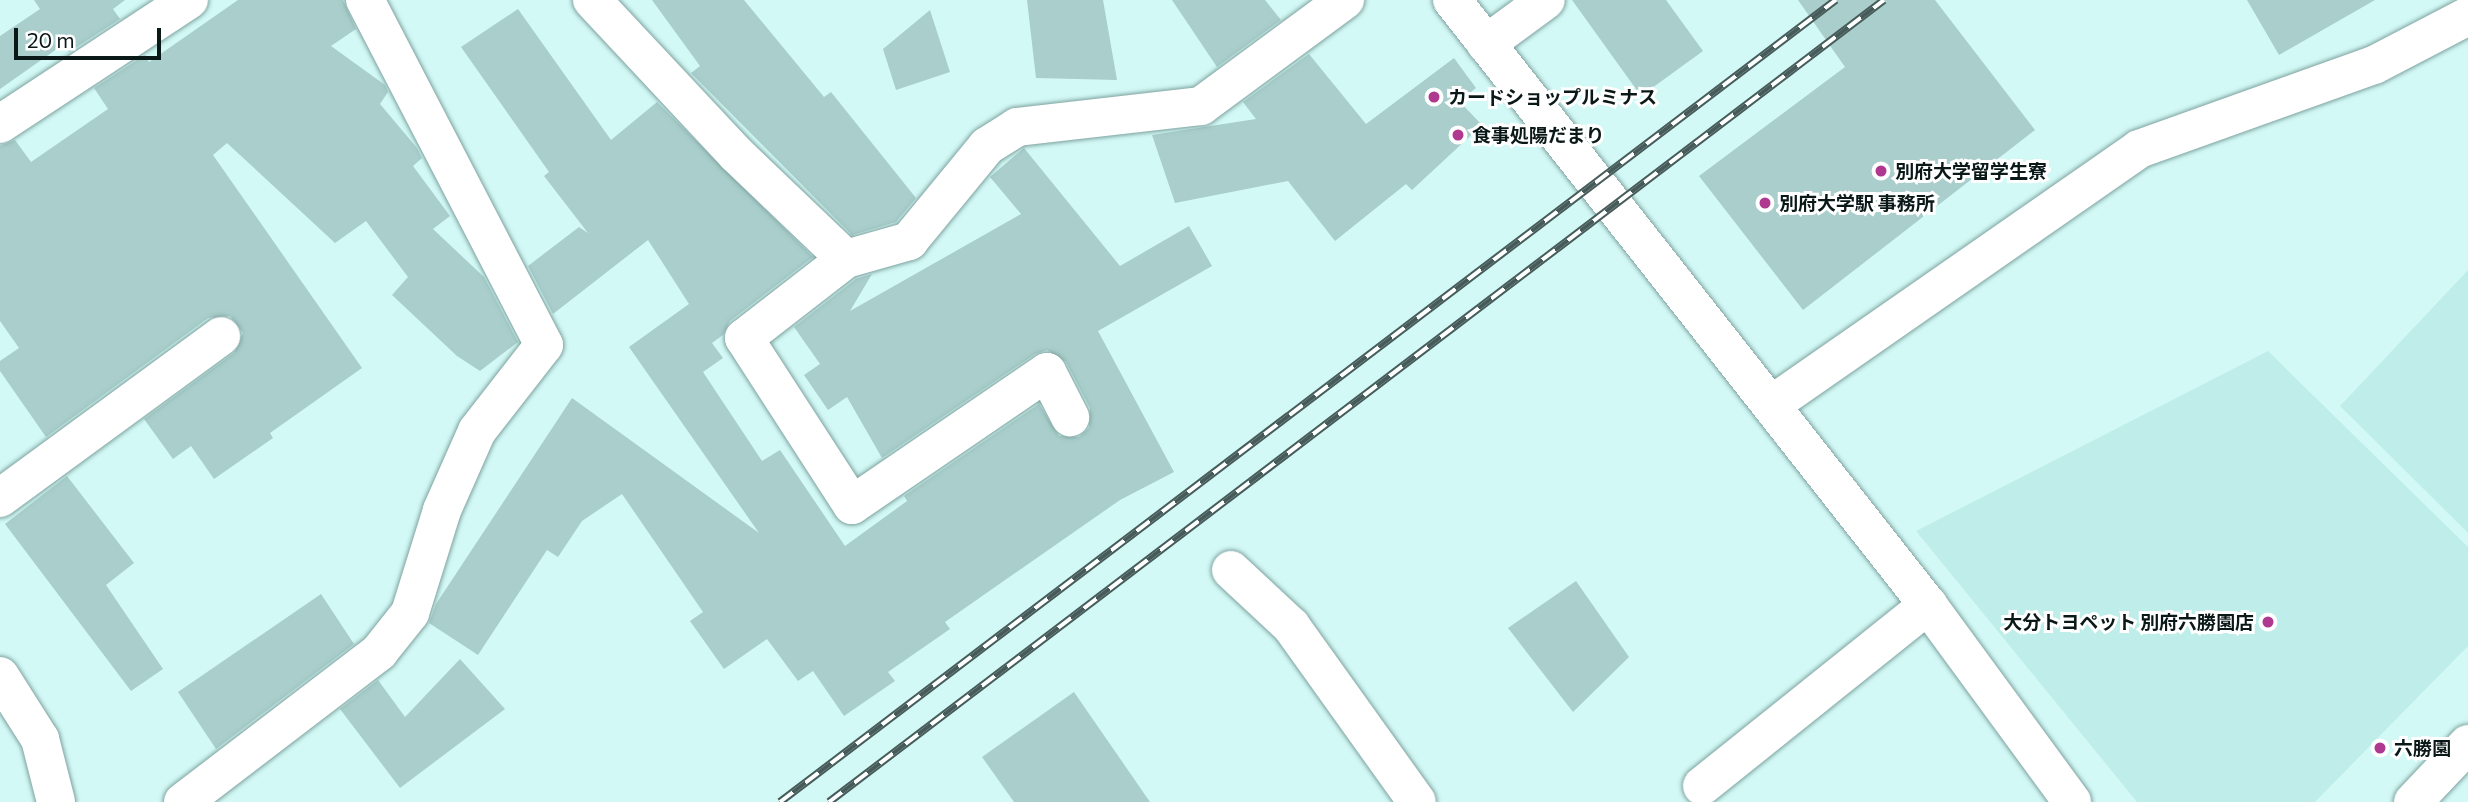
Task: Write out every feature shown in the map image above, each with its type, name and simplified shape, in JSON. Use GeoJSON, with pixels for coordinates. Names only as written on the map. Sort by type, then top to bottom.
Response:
{"type":"FeatureCollection","features":[{"type":"Feature","properties":{"kind":"main road"},"geometry":{"type":"LineString","coordinates":[[0,124],[189,0]]}},
{"type":"Feature","properties":{"kind":"main road"},"geometry":{"type":"LineString","coordinates":[[183,802],[379,652],[410,613],[442,510],[477,431],[544,345],[365,0]]}},
{"type":"Feature","properties":{"kind":"main road"},"geometry":{"type":"LineString","coordinates":[[592,0],[736,154],[846,259]]}},
{"type":"Feature","properties":{"kind":"main road"},"geometry":{"type":"LineString","coordinates":[[1070,417],[1047,372],[852,505],[744,338],[846,259],[909,241],[986,146],[1017,127],[1200,106],[1345,0]]}},
{"type":"Feature","properties":{"kind":"main road"},"geometry":{"type":"LineString","coordinates":[[1452,0],[1928,605],[2072,802]]}},
{"type":"Feature","properties":{"kind":"main road"},"geometry":{"type":"LineString","coordinates":[[1486,44],[1546,0]]}},
{"type":"Feature","properties":{"kind":"main road"},"geometry":{"type":"LineString","coordinates":[[1771,405],[2138,149],[2374,65],[2468,16]]}},
{"type":"Feature","properties":{"kind":"main road"},"geometry":{"type":"LineString","coordinates":[[0,498],[221,336]]}},
{"type":"Feature","properties":{"kind":"main road"},"geometry":{"type":"LineString","coordinates":[[1231,570],[1291,626],[1417,802]]}},
{"type":"Feature","properties":{"kind":"main road"},"geometry":{"type":"LineString","coordinates":[[1702,786],[1928,605]]}},
{"type":"Feature","properties":{"kind":"main road"},"geometry":{"type":"LineString","coordinates":[[0,676],[40,738],[56,802]]}},
{"type":"Feature","properties":{"kind":"main road"},"geometry":{"type":"LineString","coordinates":[[2413,802],[2468,744]]}},
{"type":"Feature","properties":{"kind":"shaded area"},"geometry":{"type":"Polygon","coordinates":[[[2468,270],[2468,533],[2340,406],[2468,270]]]}},
{"type":"Feature","properties":{"kind":"shaded area"},"geometry":{"type":"Polygon","coordinates":[[[2268,351],[2468,547],[2468,646],[2315,802],[2137,802],[1916,531],[2268,351]]]}},
{"type":"Feature","properties":{"kind":"building"},"geometry":{"type":"Polygon","coordinates":[[[34,0],[125,0],[113,9],[120,19],[69,52],[64,44],[0,89],[0,36],[40,9],[34,0]]]}},
{"type":"Feature","properties":{"kind":"building"},"geometry":{"type":"Polygon","coordinates":[[[238,0],[343,0],[356,29],[331,46],[385,85],[388,92],[380,104],[417,148],[422,158],[413,166],[450,216],[433,229],[484,277],[518,342],[480,371],[457,356],[392,295],[408,277],[366,221],[335,243],[227,143],[213,155],[362,368],[270,433],[273,438],[214,479],[191,446],[173,459],[144,419],[234,353],[243,333],[230,316],[208,318],[46,437],[0,371],[0,361],[19,348],[0,321],[0,146],[15,140],[31,162],[108,109],[94,88],[145,55],[149,62],[238,0]]]}},
{"type":"Feature","properties":{"kind":"building"},"geometry":{"type":"Polygon","coordinates":[[[652,0],[744,0],[824,97],[831,92],[916,198],[896,222],[852,235],[691,73],[700,66],[652,0]]]}},
{"type":"Feature","properties":{"kind":"building"},"geometry":{"type":"Polygon","coordinates":[[[1027,0],[1103,0],[1117,80],[1036,78],[1027,0]]]}},
{"type":"Feature","properties":{"kind":"building"},"geometry":{"type":"Polygon","coordinates":[[[1172,0],[1265,0],[1281,20],[1217,67],[1172,0]]]}},
{"type":"Feature","properties":{"kind":"building"},"geometry":{"type":"Polygon","coordinates":[[[1572,0],[1666,0],[1703,51],[1641,96],[1572,0]]]}},
{"type":"Feature","properties":{"kind":"building","name":"別府大学留学生寮"},"geometry":{"type":"Polygon","coordinates":[[[1798,0],[1935,0],[2035,130],[1803,310],[1699,176],[1845,67],[1798,0]]]}},
{"type":"Feature","properties":{"kind":"building"},"geometry":{"type":"Polygon","coordinates":[[[2247,0],[2375,0],[2279,55],[2247,0]]]}},
{"type":"Feature","properties":{"kind":"building"},"geometry":{"type":"Polygon","coordinates":[[[518,9],[611,140],[657,102],[813,257],[730,321],[723,335],[712,343],[723,358],[703,372],[762,461],[780,450],[845,546],[907,501],[904,496],[1039,404],[1059,436],[1079,437],[1089,428],[1090,408],[1066,362],[1047,350],[1035,354],[882,458],[847,397],[828,410],[804,375],[820,364],[794,327],[856,279],[872,274],[850,311],[1021,214],[990,177],[1024,148],[1120,266],[1189,226],[1212,266],[1098,331],[1174,472],[1120,500],[945,622],[950,629],[888,672],[895,681],[844,716],[813,671],[798,681],[767,639],[724,669],[690,621],[703,612],[622,494],[582,521],[558,557],[547,550],[478,655],[429,623],[436,604],[572,398],[759,533],[629,347],[689,304],[648,240],[553,314],[528,266],[579,227],[588,233],[544,176],[549,172],[461,47],[518,9]]]}},
{"type":"Feature","properties":{"kind":"building"},"geometry":{"type":"Polygon","coordinates":[[[930,10],[950,72],[896,90],[883,49],[930,10]]]}},
{"type":"Feature","properties":{"kind":"building"},"geometry":{"type":"Polygon","coordinates":[[[1309,54],[1366,124],[1454,58],[1476,88],[1459,101],[1482,125],[1412,190],[1406,184],[1335,241],[1288,181],[1175,203],[1152,135],[1256,119],[1243,102],[1309,54]]]}},
{"type":"Feature","properties":{"kind":"building"},"geometry":{"type":"Polygon","coordinates":[[[67,476],[134,563],[106,585],[163,669],[131,691],[5,524],[67,476]]]}},
{"type":"Feature","properties":{"kind":"building"},"geometry":{"type":"Polygon","coordinates":[[[1576,581],[1629,657],[1573,712],[1508,628],[1576,581]]]}},
{"type":"Feature","properties":{"kind":"building"},"geometry":{"type":"Polygon","coordinates":[[[321,594],[354,644],[216,749],[178,692],[321,594]]]}},
{"type":"Feature","properties":{"kind":"building"},"geometry":{"type":"Polygon","coordinates":[[[460,659],[505,709],[400,788],[340,709],[378,680],[405,717],[460,659]]]}},
{"type":"Feature","properties":{"kind":"building"},"geometry":{"type":"Polygon","coordinates":[[[1074,692],[1150,802],[1014,802],[982,757],[1074,692]]]}},
{"type":"Feature","properties":{"kind":"railway"},"geometry":{"type":"LineString","coordinates":[[780,802],[1836,0]]}},
{"type":"Feature","properties":{"kind":"railway"},"geometry":{"type":"LineString","coordinates":[[829,802],[1884,0]]}},
{"type":"Feature","properties":{"kind":"place","name":"カードショップルミナス"},"geometry":{"type":"Point","coordinates":[1434,97]}},
{"type":"Feature","properties":{"kind":"place","name":"食事処陽だまり"},"geometry":{"type":"Point","coordinates":[1458,135]}},
{"type":"Feature","properties":{"kind":"place","name":"別府大学留学生寮"},"geometry":{"type":"Point","coordinates":[1881,171]}},
{"type":"Feature","properties":{"kind":"place","name":"別府大学駅 事務所"},"geometry":{"type":"Point","coordinates":[1765,203]}},
{"type":"Feature","properties":{"kind":"place","name":"大分トヨペット 別府六勝園店"},"geometry":{"type":"Point","coordinates":[2268,622]}},
{"type":"Feature","properties":{"kind":"place","name":"六勝園"},"geometry":{"type":"Point","coordinates":[2380,748]}}]}
